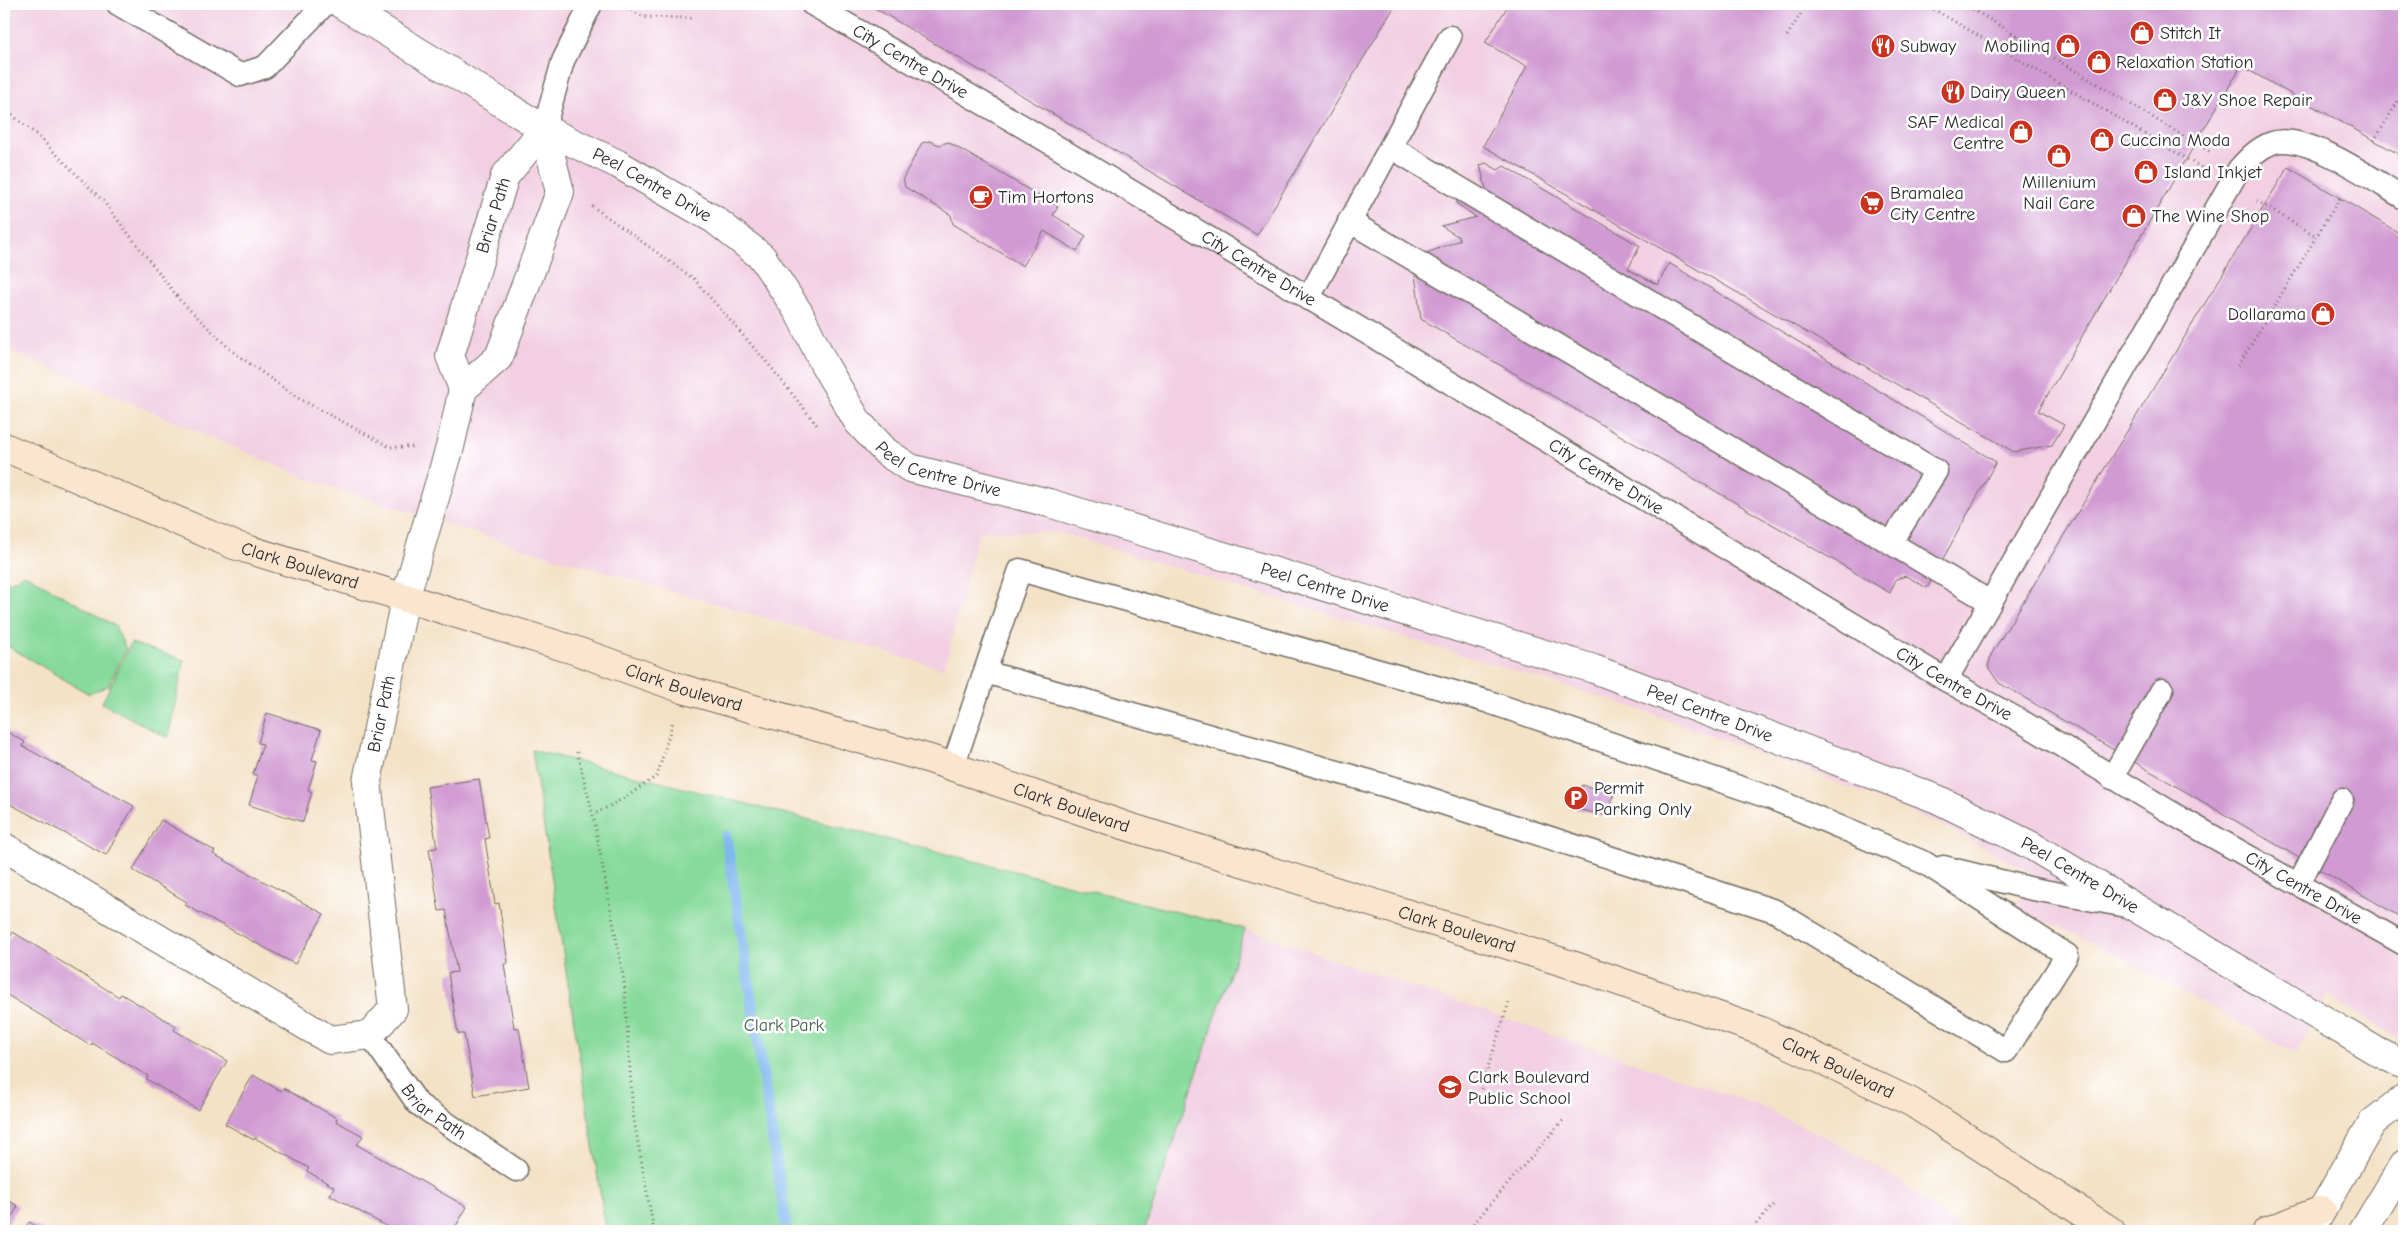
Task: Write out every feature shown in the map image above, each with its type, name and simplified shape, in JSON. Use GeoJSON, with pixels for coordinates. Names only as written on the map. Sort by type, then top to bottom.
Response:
{"type":"FeatureCollection","features":[{"type":"Feature","properties":{"kind":"street","name":"Peel Centre Drive"},"geometry":{"type":"LineString","coordinates":[[341,4],[544,129],[618,164],[714,220],[762,256],[799,313],[824,364],[858,422],[886,452],[910,468],[1049,503],[1594,669],[1937,799],[2032,846],[2378,1052],[2404,1065]]}},
{"type":"Feature","properties":{"kind":"street"},"geometry":{"type":"LineString","coordinates":[[462,389],[499,357],[560,192],[544,129]]}},
{"type":"Feature","properties":{"kind":"street","name":"Briar Path"},"geometry":{"type":"LineString","coordinates":[[370,1035],[394,1009],[367,781],[405,599],[450,447],[462,389],[450,356],[505,176],[544,129]]}},
{"type":"Feature","properties":{"kind":"street","name":"Clark Boulevard"},"geometry":{"type":"LineString","coordinates":[[4,447],[234,545],[574,650],[683,689],[953,767],[1123,825],[1572,964],[1761,1031],[1911,1102],[2111,1231]]}},
{"type":"Feature","properties":{"kind":"street"},"geometry":{"type":"LineString","coordinates":[[4,847],[330,1040],[370,1035]]}},
{"type":"Feature","properties":{"kind":"street"},"geometry":{"type":"LineString","coordinates":[[2267,1231],[2316,1221],[2372,1122],[2404,1098]]}},
{"type":"Feature","properties":{"kind":"street"},"geometry":{"type":"LineString","coordinates":[[2363,1231],[2404,1164]]}},
{"type":"Feature","properties":{"kind":"lane"},"geometry":{"type":"LineString","coordinates":[[118,4],[240,75],[265,67],[325,4]]}},
{"type":"Feature","properties":{"kind":"lane"},"geometry":{"type":"LineString","coordinates":[[544,129],[563,61],[591,4]]}},
{"type":"Feature","properties":{"kind":"lane","name":"City Centre Drive"},"geometry":{"type":"LineString","coordinates":[[812,4],[1022,126],[1946,680],[2026,724],[2112,778],[2404,944]]}},
{"type":"Feature","properties":{"kind":"lane"},"geometry":{"type":"LineString","coordinates":[[1308,299],[1349,221],[1392,148],[1450,38]]}},
{"type":"Feature","properties":{"kind":"lane"},"geometry":{"type":"LineString","coordinates":[[1946,680],[2239,169],[2254,153],[2274,142],[2295,142],[2315,146],[2404,198]]}},
{"type":"Feature","properties":{"kind":"lane"},"geometry":{"type":"LineString","coordinates":[[1392,148],[1936,471],[1891,543]]}},
{"type":"Feature","properties":{"kind":"lane"},"geometry":{"type":"LineString","coordinates":[[1349,221],[1990,602]]}},
{"type":"Feature","properties":{"kind":"lane"},"geometry":{"type":"LineString","coordinates":[[953,767],[1020,570],[1486,701],[1771,798],[1925,863],[2033,889],[2135,907]]}},
{"type":"Feature","properties":{"kind":"lane"},"geometry":{"type":"LineString","coordinates":[[985,672],[1416,794],[1775,911],[2006,1051],[2067,955],[1925,863]]}},
{"type":"Feature","properties":{"kind":"lane"},"geometry":{"type":"LineString","coordinates":[[2112,778],[2162,690]]}},
{"type":"Feature","properties":{"kind":"lane"},"geometry":{"type":"LineString","coordinates":[[2299,883],[2342,800]]}},
{"type":"Feature","properties":{"kind":"lane","name":"Briar Path"},"geometry":{"type":"LineString","coordinates":[[370,1035],[418,1104],[516,1170]]}},
{"type":"Feature","properties":{"kind":"path"},"geometry":{"type":"LineString","coordinates":[[618,4],[644,18],[691,18]]}},
{"type":"Feature","properties":{"kind":"path"},"geometry":{"type":"LineString","coordinates":[[1787,36],[1807,4]]}},
{"type":"Feature","properties":{"kind":"path"},"geometry":{"type":"LineString","coordinates":[[1925,4],[2206,170]]}},
{"type":"Feature","properties":{"kind":"path"},"geometry":{"type":"LineString","coordinates":[[1964,4],[2239,169]]}},
{"type":"Feature","properties":{"kind":"path"},"geometry":{"type":"LineString","coordinates":[[4,109],[36,134],[103,201],[180,300],[232,351],[298,398],[390,447],[450,447]]}},
{"type":"Feature","properties":{"kind":"path"},"geometry":{"type":"LineString","coordinates":[[557,181],[694,280],[769,365],[822,430]]}},
{"type":"Feature","properties":{"kind":"path"},"geometry":{"type":"LineString","coordinates":[[2238,366],[2316,236],[2248,196]]}},
{"type":"Feature","properties":{"kind":"path"},"geometry":{"type":"LineString","coordinates":[[593,815],[626,797],[657,776],[683,689]]}},
{"type":"Feature","properties":{"kind":"path"},"geometry":{"type":"LineString","coordinates":[[577,752],[593,815],[624,980],[634,1115],[654,1231]]}},
{"type":"Feature","properties":{"kind":"path"},"geometry":{"type":"LineString","coordinates":[[1481,1089],[1509,1002]]}},
{"type":"Feature","properties":{"kind":"path"},"geometry":{"type":"LineString","coordinates":[[1467,1231],[1565,1118]]}},
{"type":"Feature","properties":{"kind":"path"},"geometry":{"type":"LineString","coordinates":[[1749,1231],[1775,1204]]}},
{"type":"Feature","properties":{"kind":"shaded area"},"geometry":{"type":"Polygon","coordinates":[[[4,4],[2404,4],[2404,1042],[2327,995],[2295,1054],[2096,944],[2015,908],[2035,875],[1935,822],[1815,774],[1627,705],[1060,533],[979,531],[944,669],[535,552],[310,480],[4,348],[4,4]]]}},
{"type":"Feature","properties":{"kind":"shaded area","name":"Clark Boulevard Public School"},"geometry":{"type":"Polygon","coordinates":[[[1245,929],[1758,1105],[1829,1139],[1894,1177],[1965,1231],[1144,1231],[1245,929]]]}},
{"type":"Feature","properties":{"kind":"green space"},"geometry":{"type":"Polygon","coordinates":[[[25,574],[115,626],[126,649],[108,686],[89,694],[4,644],[4,588],[6,584],[25,574]]]}},
{"type":"Feature","properties":{"kind":"green space"},"geometry":{"type":"Polygon","coordinates":[[[131,643],[184,660],[168,738],[102,703],[131,643]]]}},
{"type":"Feature","properties":{"kind":"green space","name":"Clark Park"},"geometry":{"type":"Polygon","coordinates":[[[532,750],[1245,929],[1144,1231],[606,1231],[532,750]]]}},
{"type":"Feature","properties":{"kind":"building"},"geometry":{"type":"Polygon","coordinates":[[[868,4],[1396,4],[1257,235],[868,4]]]}},
{"type":"Feature","properties":{"kind":"building","name":"Bramalea City Centre"},"geometry":{"type":"Polygon","coordinates":[[[1509,4],[2404,4],[2404,157],[2241,66],[2038,411],[2064,425],[2052,445],[2014,452],[1483,146],[1527,66],[1485,43],[1509,4]]]}},
{"type":"Feature","properties":{"kind":"building","name":"Tim Hortons"},"geometry":{"type":"Polygon","coordinates":[[[930,141],[939,145],[948,142],[1058,207],[1053,215],[1086,236],[1077,251],[1044,231],[1023,266],[953,224],[951,215],[905,187],[903,178],[922,143],[930,141]]]}},
{"type":"Feature","properties":{"kind":"building"},"geometry":{"type":"Polygon","coordinates":[[[1486,163],[1498,170],[1504,166],[1640,246],[1628,269],[1658,285],[1669,263],[1996,462],[1927,588],[1906,576],[1896,579],[1890,593],[1421,319],[1415,275],[1427,253],[1460,240],[1459,237],[1441,226],[1476,217],[1456,203],[1468,184],[1487,193],[1480,165],[1486,163]]]}},
{"type":"Feature","properties":{"kind":"building"},"geometry":{"type":"Polygon","coordinates":[[[2288,167],[2404,236],[2404,919],[1999,683],[1988,667],[1991,655],[2288,167]]]}},
{"type":"Feature","properties":{"kind":"building"},"geometry":{"type":"Polygon","coordinates":[[[267,713],[321,730],[312,760],[317,761],[308,790],[312,792],[303,822],[249,805],[258,776],[253,774],[263,744],[258,743],[267,713]]]}},
{"type":"Feature","properties":{"kind":"building"},"geometry":{"type":"Polygon","coordinates":[[[4,730],[25,742],[22,746],[134,806],[106,855],[4,801],[4,730]]]}},
{"type":"Feature","properties":{"kind":"building"},"geometry":{"type":"Polygon","coordinates":[[[479,779],[489,838],[485,839],[495,904],[499,903],[508,963],[504,964],[514,1028],[519,1028],[529,1087],[475,1096],[464,1034],[458,1034],[448,973],[457,972],[446,910],[439,911],[429,849],[437,848],[427,787],[479,779]]]}},
{"type":"Feature","properties":{"kind":"building"},"geometry":{"type":"Polygon","coordinates":[[[1582,785],[1614,793],[1608,816],[1576,809],[1582,785]]]}},
{"type":"Feature","properties":{"kind":"building"},"geometry":{"type":"Polygon","coordinates":[[[161,820],[215,851],[213,854],[324,914],[295,964],[185,905],[187,902],[133,870],[161,820]]]}},
{"type":"Feature","properties":{"kind":"building"},"geometry":{"type":"Polygon","coordinates":[[[13,932],[119,997],[121,994],[176,1026],[174,1030],[227,1061],[198,1110],[146,1079],[148,1076],[92,1043],[91,1046],[4,993],[4,947],[13,932]]]}},
{"type":"Feature","properties":{"kind":"building"},"geometry":{"type":"Polygon","coordinates":[[[253,1075],[281,1091],[283,1088],[337,1118],[336,1121],[363,1136],[357,1145],[467,1207],[453,1231],[395,1231],[330,1195],[334,1187],[307,1171],[309,1168],[255,1138],[254,1140],[225,1124],[253,1075]]]}},
{"type":"Feature","properties":{"kind":"building"},"geometry":{"type":"Polygon","coordinates":[[[4,1198],[18,1206],[4,1231],[4,1198]]]}},
{"type":"Feature","properties":{"kind":"building"},"geometry":{"type":"Polygon","coordinates":[[[29,1222],[45,1231],[23,1231],[29,1222]]]}},
{"type":"Feature","properties":{"kind":"waterway"},"geometry":{"type":"LineString","coordinates":[[726,836],[787,1231]]}},
{"type":"Feature","properties":{"kind":"place","name":"Stitch It"},"geometry":{"type":"Point","coordinates":[2142,33]}},
{"type":"Feature","properties":{"kind":"place","name":"Subway"},"geometry":{"type":"Point","coordinates":[1883,46]}},
{"type":"Feature","properties":{"kind":"place","name":"Mobilinq"},"geometry":{"type":"Point","coordinates":[2068,46]}},
{"type":"Feature","properties":{"kind":"place","name":"Relaxation Station"},"geometry":{"type":"Point","coordinates":[2099,62]}},
{"type":"Feature","properties":{"kind":"place","name":"Dairy Queen"},"geometry":{"type":"Point","coordinates":[1953,92]}},
{"type":"Feature","properties":{"kind":"place","name":"J&Y Shoe Repair"},"geometry":{"type":"Point","coordinates":[2165,100]}},
{"type":"Feature","properties":{"kind":"place","name":"SAF Medical Centre"},"geometry":{"type":"Point","coordinates":[2021,132]}},
{"type":"Feature","properties":{"kind":"place","name":"Cuccina Moda"},"geometry":{"type":"Point","coordinates":[2102,140]}},
{"type":"Feature","properties":{"kind":"place","name":"Millenium Nail Care"},"geometry":{"type":"Point","coordinates":[2059,156]}},
{"type":"Feature","properties":{"kind":"place","name":"Island Inkjet"},"geometry":{"type":"Point","coordinates":[2146,172]}},
{"type":"Feature","properties":{"kind":"place","name":"Tim Hortons"},"geometry":{"type":"Point","coordinates":[981,197]}},
{"type":"Feature","properties":{"kind":"place","name":"Bramalea City Centre"},"geometry":{"type":"Point","coordinates":[1872,203]}},
{"type":"Feature","properties":{"kind":"place","name":"The Wine Shop"},"geometry":{"type":"Point","coordinates":[2134,216]}},
{"type":"Feature","properties":{"kind":"place","name":"Dollarama"},"geometry":{"type":"Point","coordinates":[2323,314]}},
{"type":"Feature","properties":{"kind":"place","name":"Permit Parking Only"},"geometry":{"type":"Point","coordinates":[1576,798]}},
{"type":"Feature","properties":{"kind":"place","name":"Clark Boulevard Public School"},"geometry":{"type":"Point","coordinates":[1450,1087]}}]}
